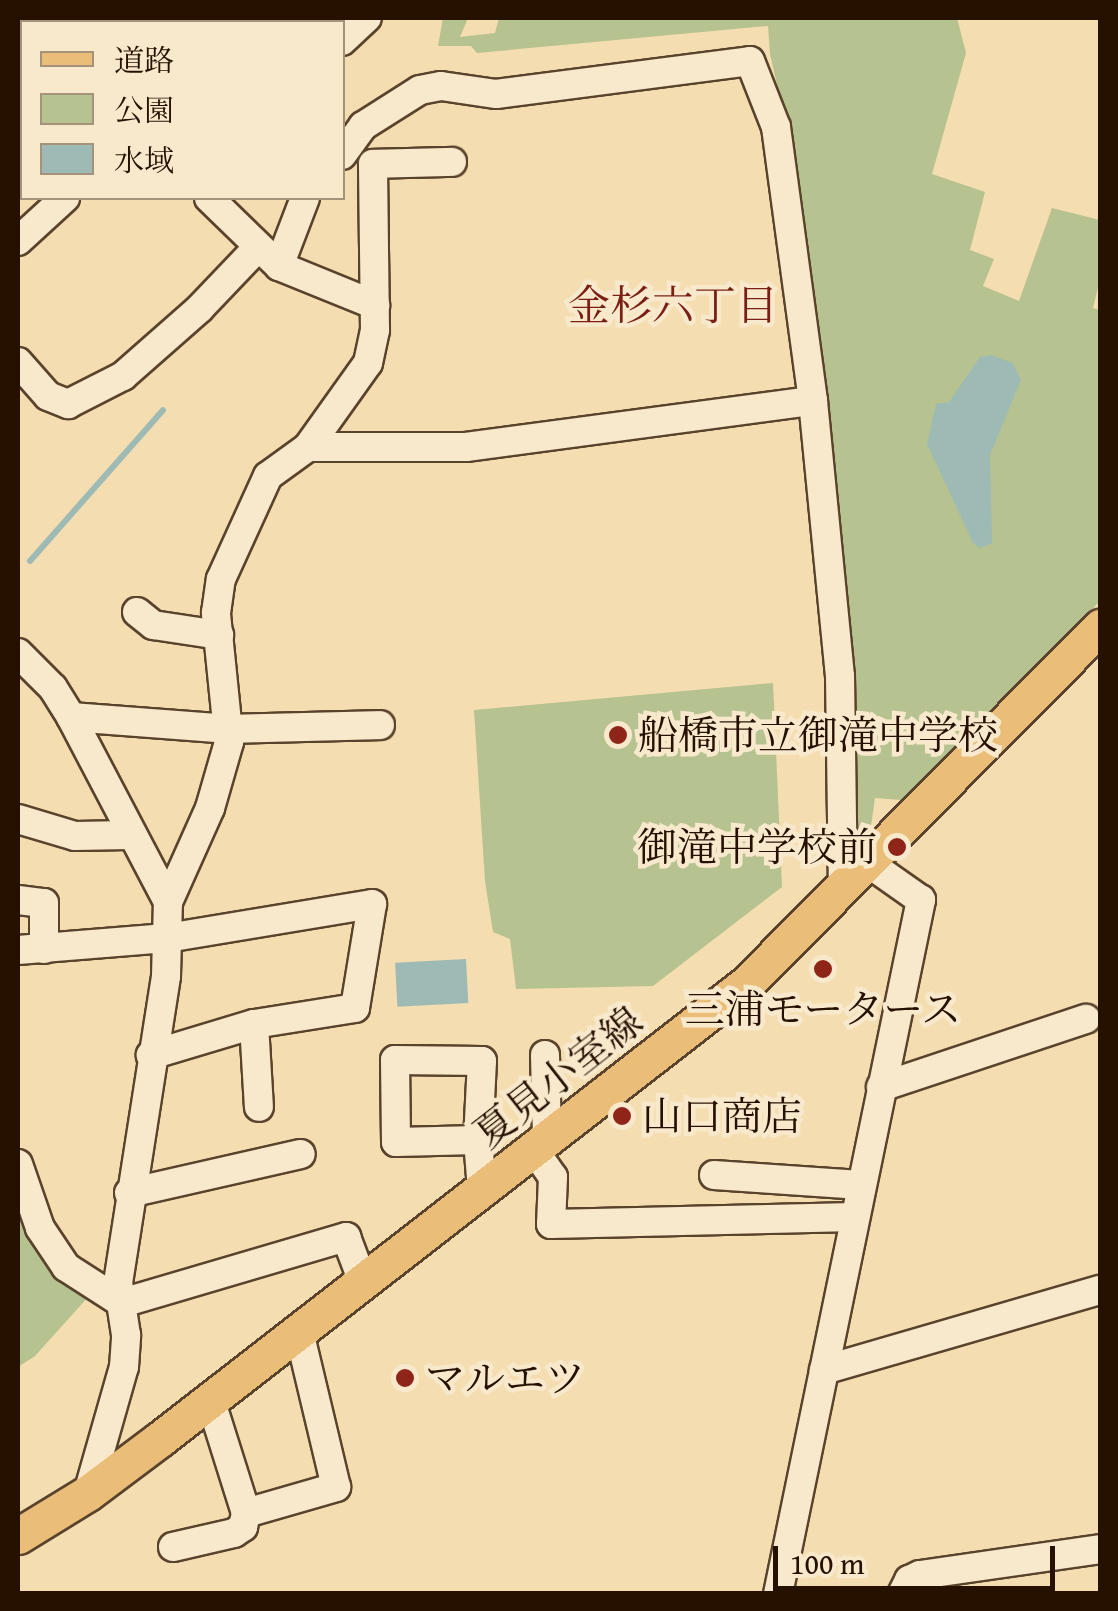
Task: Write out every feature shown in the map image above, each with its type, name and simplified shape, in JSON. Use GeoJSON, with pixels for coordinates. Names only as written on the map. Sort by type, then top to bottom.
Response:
{"type":"FeatureCollection","features":[{"type":"Feature","properties":{"kind":"main road","name":"夏見小室線"},"geometry":{"type":"LineString","coordinates":[[18,1536],[88,1493],[746,984],[1100,627]]}},
{"type":"Feature","properties":{"kind":"street"},"geometry":{"type":"LineString","coordinates":[[345,38],[367,18]]}},
{"type":"Feature","properties":{"kind":"street"},"geometry":{"type":"LineString","coordinates":[[345,151],[363,126],[420,90],[442,86],[496,94],[750,61],[776,127],[813,401],[855,874],[921,900],[778,1594]]}},
{"type":"Feature","properties":{"kind":"street"},"geometry":{"type":"LineString","coordinates":[[88,1493],[124,1368],[118,1282],[129,1192],[166,976],[168,902],[224,772],[230,729],[216,613],[220,579],[262,485],[308,448],[368,363],[376,330],[373,164],[452,162]]}},
{"type":"Feature","properties":{"kind":"street"},"geometry":{"type":"LineString","coordinates":[[18,241],[62,200]]}},
{"type":"Feature","properties":{"kind":"street"},"geometry":{"type":"LineString","coordinates":[[211,200],[280,266],[374,305]]}},
{"type":"Feature","properties":{"kind":"street"},"geometry":{"type":"LineString","coordinates":[[280,266],[305,200]]}},
{"type":"Feature","properties":{"kind":"street"},"geometry":{"type":"LineString","coordinates":[[18,362],[48,396],[68,404],[123,376],[200,308],[258,247]]}},
{"type":"Feature","properties":{"kind":"street"},"geometry":{"type":"LineString","coordinates":[[308,448],[466,447],[813,401]]}},
{"type":"Feature","properties":{"kind":"street"},"geometry":{"type":"LineString","coordinates":[[137,612],[153,626],[219,635]]}},
{"type":"Feature","properties":{"kind":"street"},"geometry":{"type":"LineString","coordinates":[[18,653],[53,688],[168,902]]}},
{"type":"Feature","properties":{"kind":"street"},"geometry":{"type":"LineString","coordinates":[[71,718],[230,729],[380,725]]}},
{"type":"Feature","properties":{"kind":"street"},"geometry":{"type":"LineString","coordinates":[[18,819],[74,836],[129,835]]}},
{"type":"Feature","properties":{"kind":"street"},"geometry":{"type":"LineString","coordinates":[[18,900],[44,903],[31,950],[167,938],[372,904],[355,1008],[254,1024],[151,1056]]}},
{"type":"Feature","properties":{"kind":"street"},"geometry":{"type":"LineString","coordinates":[[882,1087],[1086,1019]]}},
{"type":"Feature","properties":{"kind":"street"},"geometry":{"type":"LineString","coordinates":[[254,1024],[259,1108]]}},
{"type":"Feature","properties":{"kind":"street"},"geometry":{"type":"LineString","coordinates":[[545,1055],[540,1144],[553,1177],[551,1224],[855,1217]]}},
{"type":"Feature","properties":{"kind":"street"},"geometry":{"type":"LineString","coordinates":[[478,1140],[482,1190]]}},
{"type":"Feature","properties":{"kind":"street"},"geometry":{"type":"LineString","coordinates":[[129,1192],[301,1154]]}},
{"type":"Feature","properties":{"kind":"street"},"geometry":{"type":"LineString","coordinates":[[18,1164],[22,1202],[66,1267],[122,1302],[346,1236],[363,1282]]}},
{"type":"Feature","properties":{"kind":"street"},"geometry":{"type":"LineString","coordinates":[[714,1174],[862,1185]]}},
{"type":"Feature","properties":{"kind":"street"},"geometry":{"type":"LineString","coordinates":[[824,1370],[1100,1290]]}},
{"type":"Feature","properties":{"kind":"street"},"geometry":{"type":"LineString","coordinates":[[246,1513],[336,1486],[299,1332]]}},
{"type":"Feature","properties":{"kind":"street"},"geometry":{"type":"LineString","coordinates":[[174,1548],[234,1533],[243,1527],[246,1513],[210,1398]]}},
{"type":"Feature","properties":{"kind":"street"},"geometry":{"type":"LineString","coordinates":[[902,1594],[909,1580],[920,1576],[1100,1549]]}},
{"type":"Feature","properties":{"kind":"green space"},"geometry":{"type":"Polygon","coordinates":[[[443,18],[468,18],[460,37],[495,33],[499,18],[957,18],[966,53],[932,174],[985,192],[970,250],[994,259],[983,286],[1019,301],[1052,208],[1100,220],[1100,279],[1093,308],[1100,310],[1100,601],[901,800],[875,798],[870,833],[847,854],[794,159],[770,54],[768,26],[477,53],[471,46],[438,46],[443,18]]]}},
{"type":"Feature","properties":{"kind":"green space"},"geometry":{"type":"Polygon","coordinates":[[[773,683],[782,887],[653,986],[516,989],[510,939],[493,932],[485,881],[474,710],[773,683]]]}},
{"type":"Feature","properties":{"kind":"green space"},"geometry":{"type":"Polygon","coordinates":[[[19,1214],[59,1271],[89,1296],[35,1356],[18,1367],[19,1214]]]}},
{"type":"Feature","properties":{"kind":"water"},"geometry":{"type":"Polygon","coordinates":[[[991,355],[1013,363],[1021,380],[990,455],[992,543],[980,548],[973,543],[927,444],[936,404],[949,402],[980,357],[991,355]]]}},
{"type":"Feature","properties":{"kind":"water"},"geometry":{"type":"Polygon","coordinates":[[[466,959],[468,1003],[397,1007],[395,963],[466,959]]]}},
{"type":"Feature","properties":{"kind":"waterway"},"geometry":{"type":"LineString","coordinates":[[30,561],[163,410]]}},
{"type":"Feature","properties":{"kind":"place","name":"船橋市立御滝中学校"},"geometry":{"type":"Point","coordinates":[618,735]}},
{"type":"Feature","properties":{"kind":"place","name":"御滝中学校前"},"geometry":{"type":"Point","coordinates":[897,847]}},
{"type":"Feature","properties":{"kind":"place","name":"三浦モータース"},"geometry":{"type":"Point","coordinates":[823,969]}},
{"type":"Feature","properties":{"kind":"place","name":"山口商店"},"geometry":{"type":"Point","coordinates":[622,1116]}},
{"type":"Feature","properties":{"kind":"place","name":"マルエツ"},"geometry":{"type":"Point","coordinates":[405,1378]}},
{"type":"Feature","properties":{"kind":"district","name":"金杉六丁目"},"geometry":{"type":"Point","coordinates":[673,305]}}]}
